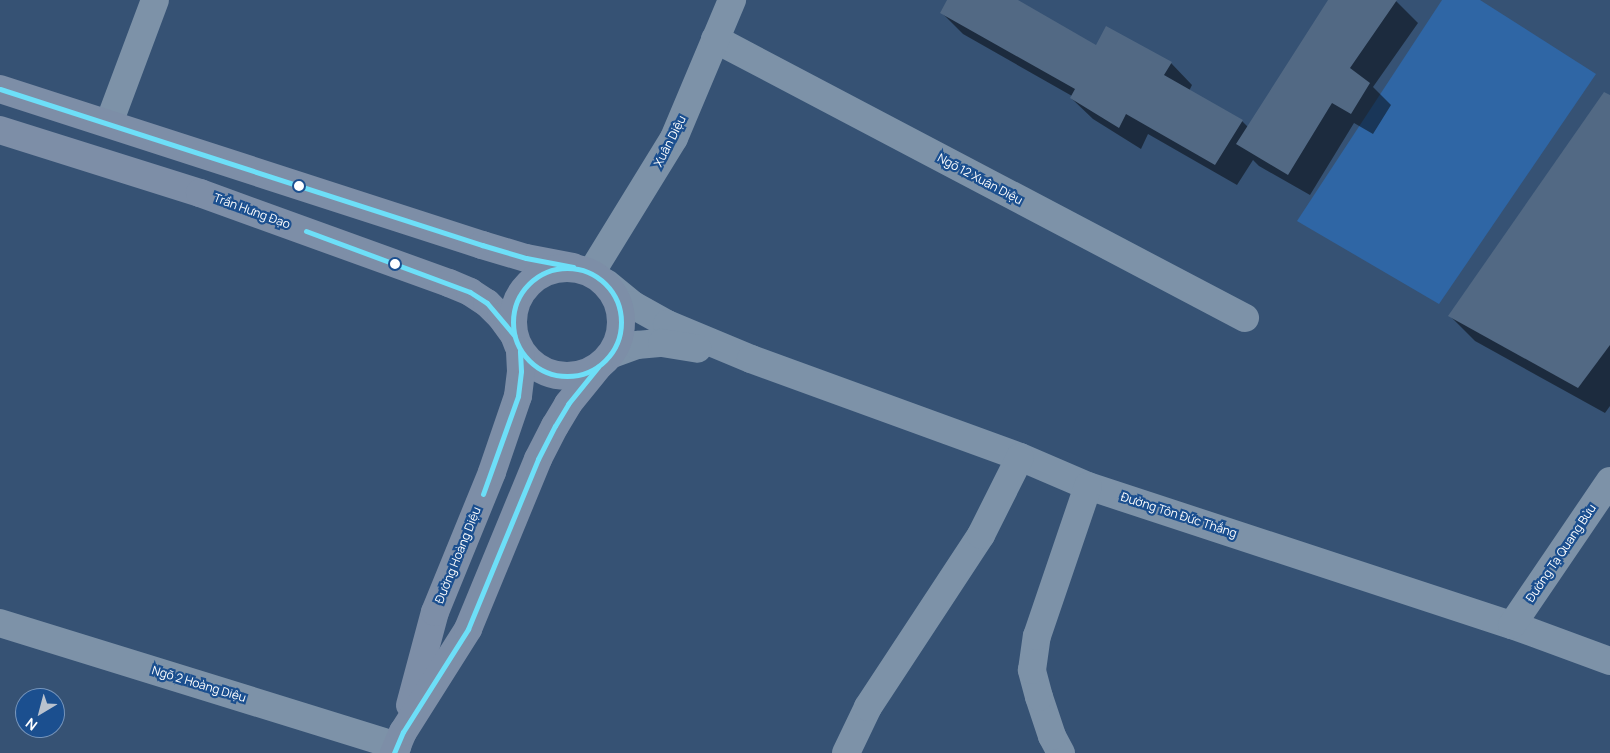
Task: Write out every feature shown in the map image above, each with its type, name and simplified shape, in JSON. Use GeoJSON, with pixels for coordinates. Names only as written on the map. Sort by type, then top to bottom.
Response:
{"type":"FeatureCollection","features":[{"type":"Feature","properties":{"kind":"main road"},"geometry":{"type":"LineString","coordinates":[[0,89],[110,123],[482,245],[590,274],[617,299],[622,317],[620,336],[605,360],[568,404],[555,426],[538,459],[468,629],[398,744]]}},
{"type":"Feature","properties":{"kind":"main road","name":"Trần Hưng Đạo"},"geometry":{"type":"LineString","coordinates":[[0,130],[200,193],[449,283],[470,292],[486,303],[501,317],[517,343]]}},
{"type":"Feature","properties":{"kind":"main road"},"geometry":{"type":"LineString","coordinates":[[590,274],[546,271],[538,275],[525,286],[516,301],[512,318],[517,343],[532,364],[547,373],[581,375],[605,360]]}},
{"type":"Feature","properties":{"kind":"main road","name":"Đường Hoàng Diệu"},"geometry":{"type":"LineString","coordinates":[[398,744],[435,612],[492,472],[518,396],[521,371],[517,343]]}},
{"type":"Feature","properties":{"kind":"street"},"geometry":{"type":"LineString","coordinates":[[110,123],[155,0]]}},
{"type":"Feature","properties":{"kind":"street","name":"Xuân Diệu"},"geometry":{"type":"LineString","coordinates":[[590,274],[674,138],[732,0]]}},
{"type":"Feature","properties":{"kind":"street","name":"Ngõ 12 Xuân Diệu"},"geometry":{"type":"LineString","coordinates":[[715,40],[1245,318]]}},
{"type":"Feature","properties":{"kind":"street"},"geometry":{"type":"LineString","coordinates":[[590,274],[633,305],[667,324],[751,360]]}},
{"type":"Feature","properties":{"kind":"street"},"geometry":{"type":"LineString","coordinates":[[605,360],[637,345],[662,343],[751,360]]}},
{"type":"Feature","properties":{"kind":"street","name":"Đường Tôn Đức Thắng"},"geometry":{"type":"LineString","coordinates":[[751,360],[1020,457],[1088,486],[1512,625],[1610,661]]}},
{"type":"Feature","properties":{"kind":"street"},"geometry":{"type":"LineString","coordinates":[[846,753],[868,707],[981,535],[1020,457]]}},
{"type":"Feature","properties":{"kind":"street","name":"Đường Tạ Quang Bửu"},"geometry":{"type":"LineString","coordinates":[[1512,625],[1610,481]]}},
{"type":"Feature","properties":{"kind":"street"},"geometry":{"type":"LineString","coordinates":[[1061,753],[1049,728],[1032,670],[1037,636],[1088,486]]}},
{"type":"Feature","properties":{"kind":"street","name":"Ngõ 2 Hoàng Diệu"},"geometry":{"type":"LineString","coordinates":[[0,623],[398,744]]}},
{"type":"Feature","properties":{"kind":"shaded area"},"geometry":{"type":"Polygon","coordinates":[[[1442,0],[1480,0],[1596,74],[1439,304],[1297,221],[1442,0]]]}},
{"type":"Feature","properties":{"kind":"building"},"geometry":{"type":"Polygon","coordinates":[[[947,0],[1018,0],[1096,45],[1106,26],[1172,62],[1164,75],[1243,120],[1215,165],[1126,114],[1119,128],[1070,98],[1075,89],[940,13],[947,0]]]}},
{"type":"Feature","properties":{"kind":"building"},"geometry":{"type":"Polygon","coordinates":[[[1328,0],[1397,0],[1350,68],[1370,83],[1351,114],[1332,103],[1288,175],[1236,144],[1328,0]]]}},
{"type":"Feature","properties":{"kind":"building"},"geometry":{"type":"Polygon","coordinates":[[[1604,92],[1610,95],[1610,345],[1578,388],[1448,316],[1604,92]]]}},
{"type":"Feature","properties":{"kind":"transit line"},"geometry":{"type":"LineString","coordinates":[[0,89],[482,245],[526,258],[573,267]]}},
{"type":"Feature","properties":{"kind":"transit line"},"geometry":{"type":"LineString","coordinates":[[306,231],[470,292],[487,303],[514,335]]}},
{"type":"Feature","properties":{"kind":"transit line"},"geometry":{"type":"LineString","coordinates":[[567,268],[588,272],[605,284],[617,301],[621,322],[617,343],[605,360],[588,372],[567,376],[546,372],[529,360],[517,343],[513,322],[517,301],[529,284],[546,272],[567,268]]}},
{"type":"Feature","properties":{"kind":"transit line"},"geometry":{"type":"LineString","coordinates":[[483,494],[518,396],[521,371],[520,351]]}},
{"type":"Feature","properties":{"kind":"transit line"},"geometry":{"type":"LineString","coordinates":[[394,753],[403,732],[468,629],[538,459],[555,426],[568,404],[598,367]]}}]}
